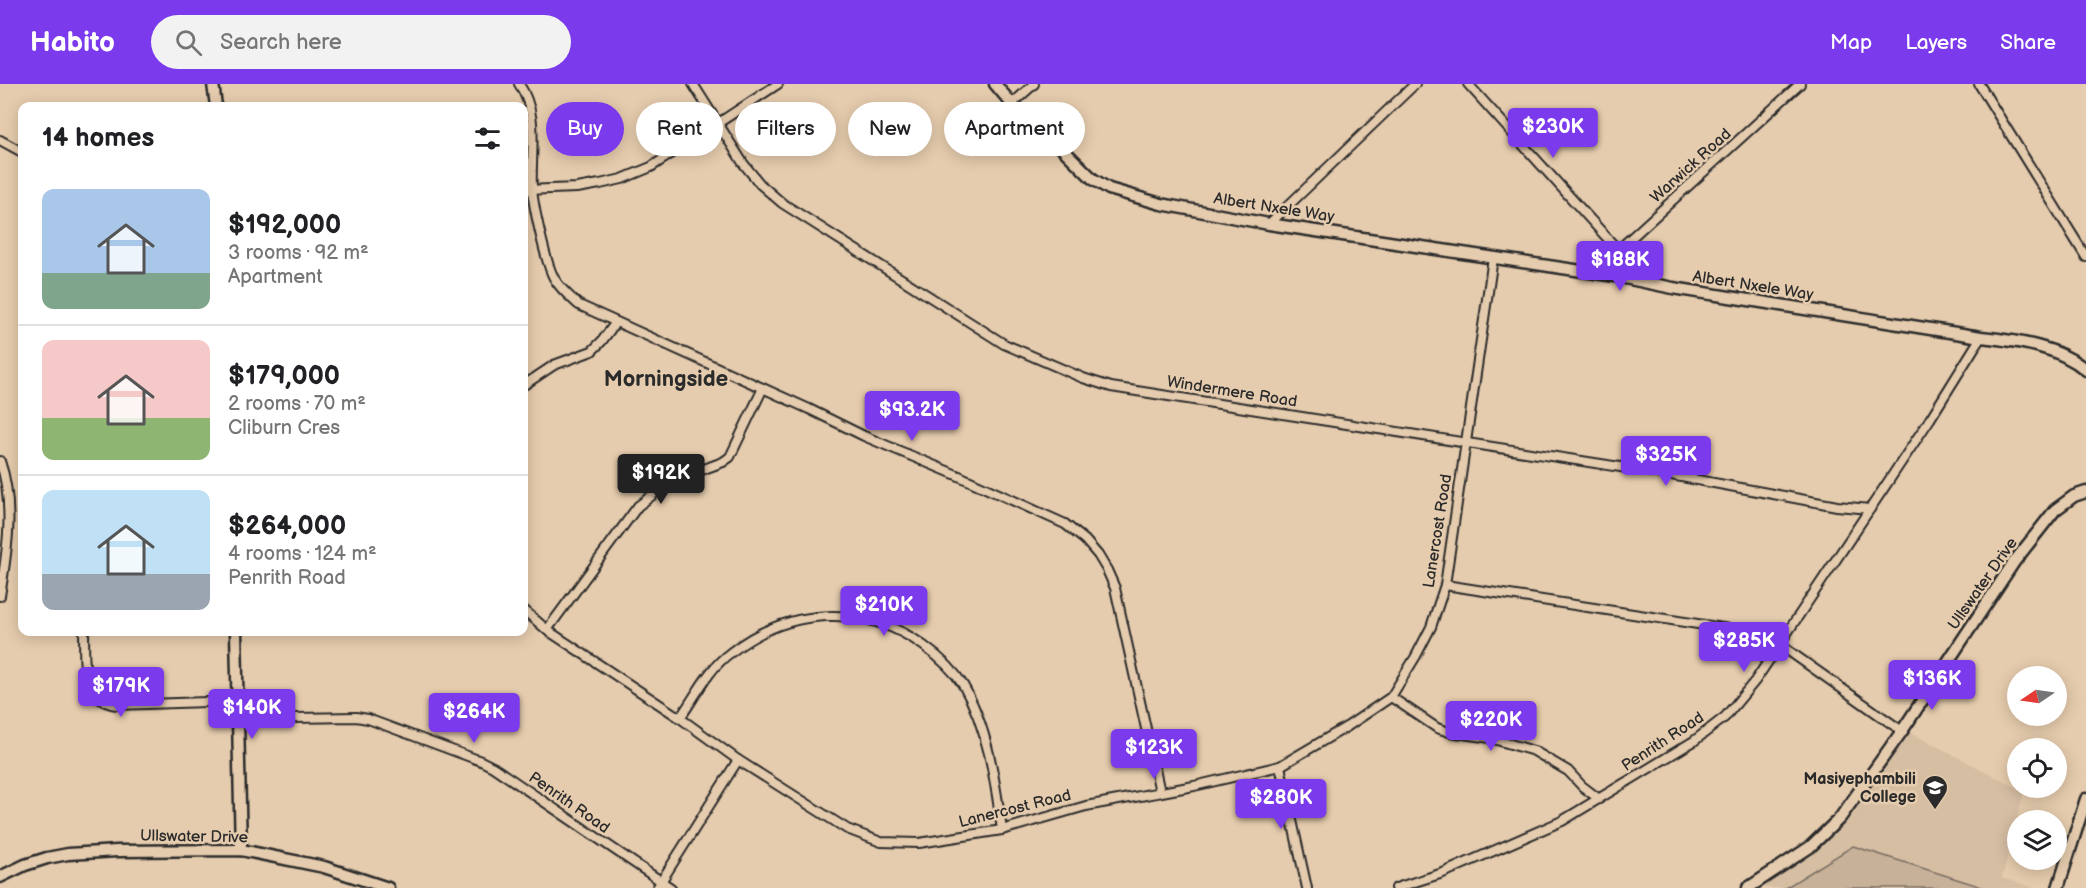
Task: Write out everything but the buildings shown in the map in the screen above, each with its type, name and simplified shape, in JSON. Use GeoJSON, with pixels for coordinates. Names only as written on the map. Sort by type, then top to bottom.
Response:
{"type":"FeatureCollection","features":[{"type":"Feature","properties":{"kind":"main road"},"geometry":{"type":"LineString","coordinates":[[213,84],[215,102]]}},
{"type":"Feature","properties":{"kind":"main road","name":"Albert Nxele Way"},"geometry":{"type":"LineString","coordinates":[[995,84],[1011,102]]}},
{"type":"Feature","properties":{"kind":"main road","name":"Albert Nxele Way"},"geometry":{"type":"LineString","coordinates":[[1063,156],[1107,195],[1148,205],[1161,204],[1269,224],[1615,276],[1673,288],[2007,340],[2066,356],[2086,370]]}},
{"type":"Feature","properties":{"kind":"main road","name":"Ullswater Drive"},"geometry":{"type":"LineString","coordinates":[[1748,888],[1810,848],[1855,799],[2014,562],[2055,510],[2074,496],[2086,492]]}},
{"type":"Feature","properties":{"kind":"main road"},"geometry":{"type":"LineString","coordinates":[[236,636],[241,850]]}},
{"type":"Feature","properties":{"kind":"main road"},"geometry":{"type":"LineString","coordinates":[[2058,888],[2086,799]]}},
{"type":"Feature","properties":{"kind":"main road","name":"Ullswater Drive"},"geometry":{"type":"LineString","coordinates":[[0,877],[25,865],[68,854],[117,851],[241,850],[324,867],[388,888]]}},
{"type":"Feature","properties":{"kind":"street"},"geometry":{"type":"LineString","coordinates":[[519,84],[524,90],[527,102]]}},
{"type":"Feature","properties":{"kind":"street","name":"Windermere Road"},"geometry":{"type":"LineString","coordinates":[[693,84],[705,102]]}},
{"type":"Feature","properties":{"kind":"street"},"geometry":{"type":"LineString","coordinates":[[723,120],[778,84]]}},
{"type":"Feature","properties":{"kind":"street"},"geometry":{"type":"LineString","coordinates":[[1018,102],[1034,84]]}},
{"type":"Feature","properties":{"kind":"street"},"geometry":{"type":"LineString","coordinates":[[1269,224],[1415,84]]}},
{"type":"Feature","properties":{"kind":"street"},"geometry":{"type":"LineString","coordinates":[[1468,84],[1618,250],[1615,276]]}},
{"type":"Feature","properties":{"kind":"street","name":"Warwick Road"},"geometry":{"type":"LineString","coordinates":[[1618,250],[1800,84]]}},
{"type":"Feature","properties":{"kind":"street"},"geometry":{"type":"LineString","coordinates":[[1979,84],[2086,257]]}},
{"type":"Feature","properties":{"kind":"street"},"geometry":{"type":"LineString","coordinates":[[528,107],[532,124],[528,190],[549,267],[560,287],[579,305],[864,436],[1065,524],[1085,540],[1102,562],[1115,588],[1160,792]]}},
{"type":"Feature","properties":{"kind":"street","name":"Windermere Road"},"geometry":{"type":"LineString","coordinates":[[723,131],[756,179],[782,203],[946,306],[989,336],[1083,378],[1111,387],[1671,475],[1836,506],[1870,509]]}},
{"type":"Feature","properties":{"kind":"street"},"geometry":{"type":"LineString","coordinates":[[0,140],[18,150]]}},
{"type":"Feature","properties":{"kind":"street"},"geometry":{"type":"LineString","coordinates":[[528,190],[577,188],[622,179],[651,167],[668,156]]}},
{"type":"Feature","properties":{"kind":"street","name":"Lanercost Road"},"geometry":{"type":"LineString","coordinates":[[528,613],[547,630],[680,718],[738,760],[847,829],[881,842],[919,843],[1002,830],[1086,806],[1194,786],[1280,766],[1348,726],[1391,697],[1431,627],[1445,585],[1493,258]]}},
{"type":"Feature","properties":{"kind":"street"},"geometry":{"type":"LineString","coordinates":[[528,383],[554,365],[592,351],[602,342],[616,322]]}},
{"type":"Feature","properties":{"kind":"street","name":"Penrith Road"},"geometry":{"type":"LineString","coordinates":[[1396,888],[1443,873],[1562,821],[1694,741],[1725,717],[1755,681],[1930,419],[1981,337]]}},
{"type":"Feature","properties":{"kind":"street"},"geometry":{"type":"LineString","coordinates":[[547,630],[638,506],[662,488],[685,476],[723,462],[729,457],[763,388]]}},
{"type":"Feature","properties":{"kind":"street"},"geometry":{"type":"LineString","coordinates":[[0,461],[9,504],[0,596]]}},
{"type":"Feature","properties":{"kind":"street"},"geometry":{"type":"LineString","coordinates":[[1445,585],[1756,633],[1779,644],[1902,731]]}},
{"type":"Feature","properties":{"kind":"street"},"geometry":{"type":"LineString","coordinates":[[680,718],[715,667],[728,654],[761,632],[778,625],[821,616],[849,615],[893,626],[935,653],[962,683],[975,708],[985,738],[996,781],[1002,830]]}},
{"type":"Feature","properties":{"kind":"street"},"geometry":{"type":"LineString","coordinates":[[84,636],[85,672],[89,686],[104,704],[237,701]]}},
{"type":"Feature","properties":{"kind":"street"},"geometry":{"type":"LineString","coordinates":[[1391,697],[1437,728],[1490,738],[1544,756],[1568,771],[1599,799]]}},
{"type":"Feature","properties":{"kind":"street","name":"Penrith Road"},"geometry":{"type":"LineString","coordinates":[[237,719],[356,717],[368,719],[481,761],[493,767],[659,885],[670,888]]}},
{"type":"Feature","properties":{"kind":"street"},"geometry":{"type":"LineString","coordinates":[[659,885],[738,760]]}},
{"type":"Feature","properties":{"kind":"street"},"geometry":{"type":"LineString","coordinates":[[1280,766],[1307,888]]}},
{"type":"Feature","properties":{"kind":"shaded area","name":"Masiyephambili College"},"geometry":{"type":"Polygon","coordinates":[[[1907,731],[2007,782],[2007,798],[2022,798],[2019,810],[2007,810],[2007,858],[2002,878],[2036,888],[1757,888],[1811,852],[1844,821],[1907,731]]]}},
{"type":"Feature","properties":{"kind":"shaded area"},"geometry":{"type":"Polygon","coordinates":[[[1853,846],[1985,888],[1785,888],[1853,846]]]}},
{"type":"Feature","properties":{"kind":"place","name":"Masiyephambili College"},"geometry":{"type":"Point","coordinates":[1935,811]}},
{"type":"Feature","properties":{"kind":"district","name":"Morningside"},"geometry":{"type":"Point","coordinates":[666,379]}}]}
